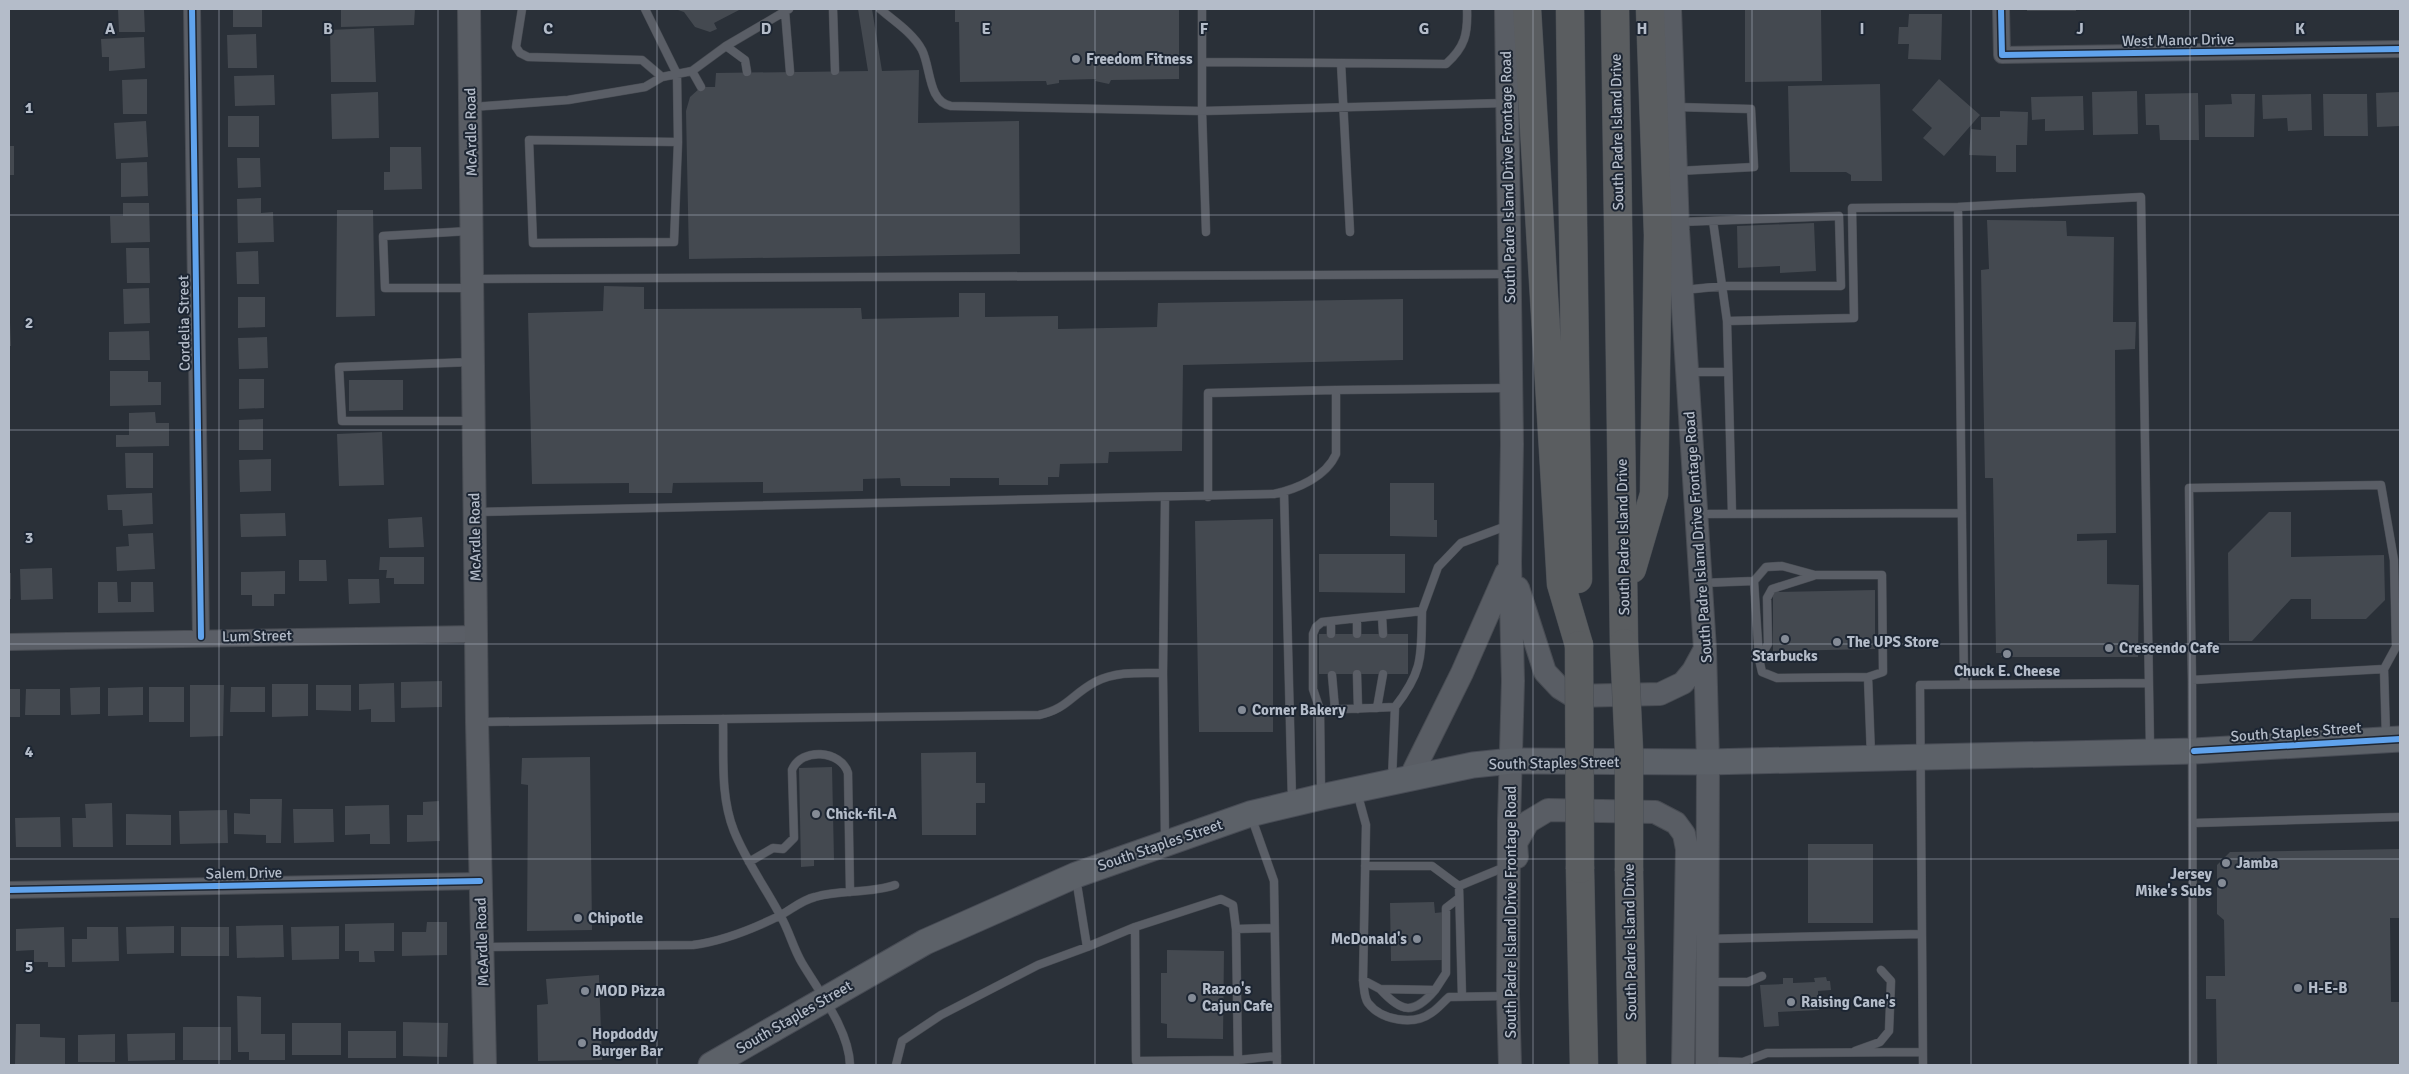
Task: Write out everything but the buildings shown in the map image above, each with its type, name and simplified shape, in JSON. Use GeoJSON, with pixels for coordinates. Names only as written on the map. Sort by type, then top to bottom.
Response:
{"type":"FeatureCollection","features":[{"type":"Feature","properties":{"kind":"highway"},"geometry":{"type":"LineString","coordinates":[[1527,9],[1561,584],[1579,645]]}},
{"type":"Feature","properties":{"kind":"highway"},"geometry":{"type":"LineString","coordinates":[[1570,9],[1584,1065]]}},
{"type":"Feature","properties":{"kind":"highway","name":"South Padre Island Drive"},"geometry":{"type":"LineString","coordinates":[[1615,9],[1624,643],[1629,751],[1632,1065]]}},
{"type":"Feature","properties":{"kind":"highway"},"geometry":{"type":"LineString","coordinates":[[1624,595],[1654,494],[1658,235],[1650,9]]}},
{"type":"Feature","properties":{"kind":"main road","name":"McArdle Road"},"geometry":{"type":"LineString","coordinates":[[469,9],[476,634],[485,1065]]}},
{"type":"Feature","properties":{"kind":"main road","name":"South Padre Island Drive Frontage Road"},"geometry":{"type":"LineString","coordinates":[[1506,9],[1511,388],[1510,563],[1513,681],[1509,865],[1508,996],[1510,1065]]}},
{"type":"Feature","properties":{"kind":"main road","name":"South Padre Island Drive Frontage Road"},"geometry":{"type":"LineString","coordinates":[[1670,9],[1678,222],[1706,649],[1708,762],[1707,1063]]}},
{"type":"Feature","properties":{"kind":"main road"},"geometry":{"type":"LineString","coordinates":[[1510,563],[1545,672],[1560,688],[1573,696],[1660,694],[1683,683],[1693,671],[1706,649]]}},
{"type":"Feature","properties":{"kind":"main road"},"geometry":{"type":"LineString","coordinates":[[1401,780],[1462,673],[1502,587],[1510,563]]}},
{"type":"Feature","properties":{"kind":"main road","name":"South Staples Street"},"geometry":{"type":"LineString","coordinates":[[711,1065],[925,942],[1076,875],[1165,842],[1250,814],[1292,803],[1473,765],[1512,760],[1708,762],[2194,752],[2393,739]]}},
{"type":"Feature","properties":{"kind":"main road"},"geometry":{"type":"LineString","coordinates":[[1508,996],[1517,982],[1516,843],[1528,822],[1548,810],[1656,812],[1676,823],[1684,834],[1687,849],[1683,1065]]}},
{"type":"Feature","properties":{"kind":"street","name":"Cordelia Street"},"geometry":{"type":"LineString","coordinates":[[192,9],[201,637]]}},
{"type":"Feature","properties":{"kind":"street","name":"West Manor Drive"},"geometry":{"type":"LineString","coordinates":[[2001,9],[2002,55],[2400,49]]}},
{"type":"Feature","properties":{"kind":"street","name":"Lum Street"},"geometry":{"type":"LineString","coordinates":[[9,642],[201,637],[476,634]]}},
{"type":"Feature","properties":{"kind":"street","name":"Salem Drive"},"geometry":{"type":"LineString","coordinates":[[9,890],[480,881]]}},
{"type":"Feature","properties":{"kind":"lane"},"geometry":{"type":"LineString","coordinates":[[522,9],[516,47],[520,53],[528,57],[642,60],[662,77]]}},
{"type":"Feature","properties":{"kind":"lane"},"geometry":{"type":"LineString","coordinates":[[645,9],[677,74],[678,142],[674,242],[533,243],[529,140],[678,142]]}},
{"type":"Feature","properties":{"kind":"lane"},"geometry":{"type":"LineString","coordinates":[[833,9],[836,71]]}},
{"type":"Feature","properties":{"kind":"lane"},"geometry":{"type":"LineString","coordinates":[[880,9],[911,36],[922,50],[936,96],[943,105],[1202,110],[1507,103]]}},
{"type":"Feature","properties":{"kind":"lane"},"geometry":{"type":"LineString","coordinates":[[1202,9],[1202,110],[1206,232]]}},
{"type":"Feature","properties":{"kind":"lane"},"geometry":{"type":"LineString","coordinates":[[1202,62],[1446,64],[1460,52],[1468,28],[1467,9]]}},
{"type":"Feature","properties":{"kind":"lane"},"geometry":{"type":"LineString","coordinates":[[470,107],[578,98],[645,87],[662,77],[692,71],[726,46],[787,10],[790,72]]}},
{"type":"Feature","properties":{"kind":"lane"},"geometry":{"type":"LineString","coordinates":[[726,46],[746,60],[747,72]]}},
{"type":"Feature","properties":{"kind":"lane"},"geometry":{"type":"LineString","coordinates":[[1341,63],[1350,232]]}},
{"type":"Feature","properties":{"kind":"lane"},"geometry":{"type":"LineString","coordinates":[[692,71],[701,87]]}},
{"type":"Feature","properties":{"kind":"lane"},"geometry":{"type":"LineString","coordinates":[[1674,107],[1751,109],[1754,167],[1676,171]]}},
{"type":"Feature","properties":{"kind":"lane"},"geometry":{"type":"LineString","coordinates":[[1727,321],[1854,318],[1852,208],[1958,206],[2141,197],[2150,752]]}},
{"type":"Feature","properties":{"kind":"lane"},"geometry":{"type":"LineString","coordinates":[[1958,206],[1964,683]]}},
{"type":"Feature","properties":{"kind":"lane"},"geometry":{"type":"LineString","coordinates":[[1678,222],[1838,216],[1841,286],[1723,286],[1682,290]]}},
{"type":"Feature","properties":{"kind":"lane"},"geometry":{"type":"LineString","coordinates":[[1713,221],[1727,321],[1732,514]]}},
{"type":"Feature","properties":{"kind":"lane"},"geometry":{"type":"LineString","coordinates":[[472,231],[383,236],[385,288],[472,284],[1509,274]]}},
{"type":"Feature","properties":{"kind":"lane"},"geometry":{"type":"LineString","coordinates":[[473,362],[339,366],[342,421],[474,420]]}},
{"type":"Feature","properties":{"kind":"lane"},"geometry":{"type":"LineString","coordinates":[[1688,372],[1728,372]]}},
{"type":"Feature","properties":{"kind":"lane"},"geometry":{"type":"LineString","coordinates":[[1208,497],[1208,392],[1511,388]]}},
{"type":"Feature","properties":{"kind":"lane"},"geometry":{"type":"LineString","coordinates":[[475,512],[1208,497],[1284,492],[1317,477],[1333,461],[1336,454],[1336,390]]}},
{"type":"Feature","properties":{"kind":"lane"},"geometry":{"type":"LineString","coordinates":[[2193,1065],[2194,752],[2189,488],[2381,485],[2394,560],[2396,647],[2384,669],[2393,739]]}},
{"type":"Feature","properties":{"kind":"lane"},"geometry":{"type":"LineString","coordinates":[[1284,492],[1292,803]]}},
{"type":"Feature","properties":{"kind":"lane"},"geometry":{"type":"LineString","coordinates":[[1165,498],[1163,673],[1165,842]]}},
{"type":"Feature","properties":{"kind":"lane"},"geometry":{"type":"LineString","coordinates":[[1697,514],[1962,513]]}},
{"type":"Feature","properties":{"kind":"lane"},"geometry":{"type":"LineString","coordinates":[[1401,780],[1395,707],[1412,686],[1420,662],[1422,611],[1438,567],[1461,543],[1510,524]]}},
{"type":"Feature","properties":{"kind":"lane"},"geometry":{"type":"LineString","coordinates":[[1774,566],[1782,566],[1815,575],[1882,576],[1883,672],[1868,677],[1777,678],[1762,672],[1759,660],[1754,581],[1766,567],[1774,566]]}},
{"type":"Feature","properties":{"kind":"lane"},"geometry":{"type":"LineString","coordinates":[[1759,660],[1768,644],[1767,598],[1772,589],[1815,575]]}},
{"type":"Feature","properties":{"kind":"lane"},"geometry":{"type":"LineString","coordinates":[[1701,583],[1754,581]]}},
{"type":"Feature","properties":{"kind":"lane"},"geometry":{"type":"LineString","coordinates":[[1321,797],[1320,710],[1314,689],[1313,634],[1316,627],[1322,622],[1422,611]]}},
{"type":"Feature","properties":{"kind":"lane"},"geometry":{"type":"LineString","coordinates":[[1382,616],[1383,634]]}},
{"type":"Feature","properties":{"kind":"lane"},"geometry":{"type":"LineString","coordinates":[[1357,618],[1357,634]]}},
{"type":"Feature","properties":{"kind":"lane"},"geometry":{"type":"LineString","coordinates":[[1331,621],[1332,634]]}},
{"type":"Feature","properties":{"kind":"lane"},"geometry":{"type":"LineString","coordinates":[[2192,680],[2384,669]]}},
{"type":"Feature","properties":{"kind":"lane"},"geometry":{"type":"LineString","coordinates":[[478,722],[1038,715],[1054,712],[1064,707],[1095,682],[1129,673],[1163,673]]}},
{"type":"Feature","properties":{"kind":"lane"},"geometry":{"type":"LineString","coordinates":[[1332,674],[1335,710]]}},
{"type":"Feature","properties":{"kind":"lane"},"geometry":{"type":"LineString","coordinates":[[1357,674],[1358,708]]}},
{"type":"Feature","properties":{"kind":"lane"},"geometry":{"type":"LineString","coordinates":[[1377,708],[1383,674]]}},
{"type":"Feature","properties":{"kind":"lane"},"geometry":{"type":"LineString","coordinates":[[1868,677],[1871,758]]}},
{"type":"Feature","properties":{"kind":"lane"},"geometry":{"type":"LineString","coordinates":[[1922,1065],[1920,685],[1964,683],[2148,683]]}},
{"type":"Feature","properties":{"kind":"lane"},"geometry":{"type":"LineString","coordinates":[[1320,710],[1395,707]]}},
{"type":"Feature","properties":{"kind":"lane"},"geometry":{"type":"LineString","coordinates":[[723,719],[725,801],[734,830],[749,862],[780,915],[801,962],[826,999],[850,1052],[850,1065]]}},
{"type":"Feature","properties":{"kind":"lane"},"geometry":{"type":"LineString","coordinates":[[749,862],[773,848],[782,849],[794,838],[792,770],[794,763],[804,756],[836,757],[842,761],[848,773],[850,892]]}},
{"type":"Feature","properties":{"kind":"lane"},"geometry":{"type":"LineString","coordinates":[[1356,790],[1366,825],[1363,980],[1366,1002],[1380,1015],[1392,1019],[1418,1019],[1430,1014],[1449,997],[1508,996]]}},
{"type":"Feature","properties":{"kind":"lane"},"geometry":{"type":"LineString","coordinates":[[1250,814],[1274,881],[1277,1065]]}},
{"type":"Feature","properties":{"kind":"lane"},"geometry":{"type":"LineString","coordinates":[[2194,823],[2400,816]]}},
{"type":"Feature","properties":{"kind":"lane"},"geometry":{"type":"LineString","coordinates":[[1459,886],[1509,865]]}},
{"type":"Feature","properties":{"kind":"lane"},"geometry":{"type":"LineString","coordinates":[[1365,866],[1432,866],[1459,886]]}},
{"type":"Feature","properties":{"kind":"lane"},"geometry":{"type":"LineString","coordinates":[[1076,875],[1088,947]]}},
{"type":"Feature","properties":{"kind":"lane"},"geometry":{"type":"LineString","coordinates":[[482,947],[693,946],[736,935],[814,897],[881,890],[895,885]]}},
{"type":"Feature","properties":{"kind":"lane"},"geometry":{"type":"LineString","coordinates":[[1459,886],[1462,997]]}},
{"type":"Feature","properties":{"kind":"lane"},"geometry":{"type":"LineString","coordinates":[[1363,980],[1380,989],[1393,1003],[1404,1009],[1414,1008],[1426,1001],[1446,973],[1446,908],[1459,898]]}},
{"type":"Feature","properties":{"kind":"lane"},"geometry":{"type":"LineString","coordinates":[[896,1065],[902,1041],[941,1014],[1038,965],[1135,927],[1221,899],[1234,905],[1238,1060]]}},
{"type":"Feature","properties":{"kind":"lane"},"geometry":{"type":"LineString","coordinates":[[1135,927],[1136,1061],[1238,1060],[1277,1056]]}},
{"type":"Feature","properties":{"kind":"lane"},"geometry":{"type":"LineString","coordinates":[[1236,929],[1274,928]]}},
{"type":"Feature","properties":{"kind":"lane"},"geometry":{"type":"LineString","coordinates":[[1708,939],[1921,934]]}},
{"type":"Feature","properties":{"kind":"lane"},"geometry":{"type":"LineString","coordinates":[[1849,1053],[1880,1042],[1889,1031],[1891,982],[1881,970]]}},
{"type":"Feature","properties":{"kind":"lane"},"geometry":{"type":"LineString","coordinates":[[1707,982],[1748,982],[1762,976]]}},
{"type":"Feature","properties":{"kind":"lane"},"geometry":{"type":"LineString","coordinates":[[1380,989],[1435,990]]}},
{"type":"Feature","properties":{"kind":"lane"},"geometry":{"type":"LineString","coordinates":[[1707,1063],[1743,1062],[1767,1053],[1922,1052]]}},
{"type":"Feature","properties":{"kind":"cycle path"},"geometry":{"type":"LineString","coordinates":[[192,9],[201,637]]}},
{"type":"Feature","properties":{"kind":"cycle path"},"geometry":{"type":"LineString","coordinates":[[2001,9],[2002,55],[2400,49]]}},
{"type":"Feature","properties":{"kind":"cycle path"},"geometry":{"type":"LineString","coordinates":[[2194,751],[2400,739]]}},
{"type":"Feature","properties":{"kind":"cycle path"},"geometry":{"type":"LineString","coordinates":[[9,890],[480,881]]}},
{"type":"Feature","properties":{"kind":"place","name":"Freedom Fitness"},"geometry":{"type":"Point","coordinates":[1076,59]}},
{"type":"Feature","properties":{"kind":"place","name":"Starbucks"},"geometry":{"type":"Point","coordinates":[1785,639]}},
{"type":"Feature","properties":{"kind":"place","name":"The UPS Store"},"geometry":{"type":"Point","coordinates":[1837,642]}},
{"type":"Feature","properties":{"kind":"place","name":"Crescendo Cafe"},"geometry":{"type":"Point","coordinates":[2109,648]}},
{"type":"Feature","properties":{"kind":"place","name":"Chuck E. Cheese"},"geometry":{"type":"Point","coordinates":[2007,654]}},
{"type":"Feature","properties":{"kind":"place","name":"Corner Bakery"},"geometry":{"type":"Point","coordinates":[1242,710]}},
{"type":"Feature","properties":{"kind":"place","name":"Chick-fil-A"},"geometry":{"type":"Point","coordinates":[816,814]}},
{"type":"Feature","properties":{"kind":"place","name":"Jamba"},"geometry":{"type":"Point","coordinates":[2226,863]}},
{"type":"Feature","properties":{"kind":"place","name":"Jersey Mike's Subs"},"geometry":{"type":"Point","coordinates":[2222,883]}},
{"type":"Feature","properties":{"kind":"place","name":"Chipotle"},"geometry":{"type":"Point","coordinates":[578,918]}},
{"type":"Feature","properties":{"kind":"place","name":"McDonald's"},"geometry":{"type":"Point","coordinates":[1417,939]}},
{"type":"Feature","properties":{"kind":"place","name":"H-E-B"},"geometry":{"type":"Point","coordinates":[2298,988]}},
{"type":"Feature","properties":{"kind":"place","name":"MOD Pizza"},"geometry":{"type":"Point","coordinates":[585,991]}},
{"type":"Feature","properties":{"kind":"place","name":"Razoo's Cajun Cafe"},"geometry":{"type":"Point","coordinates":[1192,998]}},
{"type":"Feature","properties":{"kind":"place","name":"Raising Cane's"},"geometry":{"type":"Point","coordinates":[1791,1002]}},
{"type":"Feature","properties":{"kind":"place","name":"Hopdoddy Burger Bar"},"geometry":{"type":"Point","coordinates":[582,1043]}}]}
